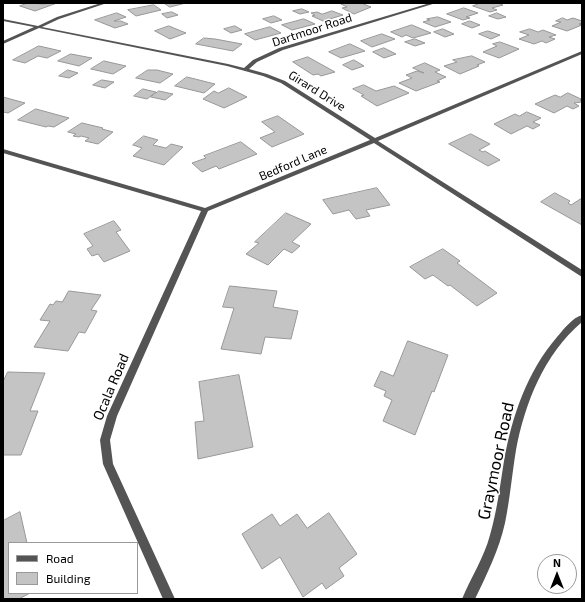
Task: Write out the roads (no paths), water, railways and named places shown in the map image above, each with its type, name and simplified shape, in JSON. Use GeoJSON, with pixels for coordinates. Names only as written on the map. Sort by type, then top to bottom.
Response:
{"type":"FeatureCollection","features":[{"type":"Feature","properties":{"kind":"street"},"geometry":{"type":"LineString","coordinates":[[3,43],[72,12],[105,3]]}},
{"type":"Feature","properties":{"kind":"street","name":"Dartmoor Road"},"geometry":{"type":"LineString","coordinates":[[246,69],[255,61],[281,49],[434,3]]}},
{"type":"Feature","properties":{"kind":"street","name":"Girard Drive"},"geometry":{"type":"LineString","coordinates":[[3,20],[246,69],[283,82],[582,274]]}},
{"type":"Feature","properties":{"kind":"street","name":"Bedford Lane"},"geometry":{"type":"LineString","coordinates":[[205,210],[582,52]]}},
{"type":"Feature","properties":{"kind":"street"},"geometry":{"type":"LineString","coordinates":[[3,151],[205,210]]}},
{"type":"Feature","properties":{"kind":"street","name":"Ocala Road"},"geometry":{"type":"LineString","coordinates":[[169,599],[108,464],[105,440],[112,416],[205,210]]}},
{"type":"Feature","properties":{"kind":"street","name":"Graymoor Road"},"geometry":{"type":"LineString","coordinates":[[468,599],[485,565],[496,536],[504,499],[514,437],[526,396],[547,355],[575,322],[582,318]]}}]}
